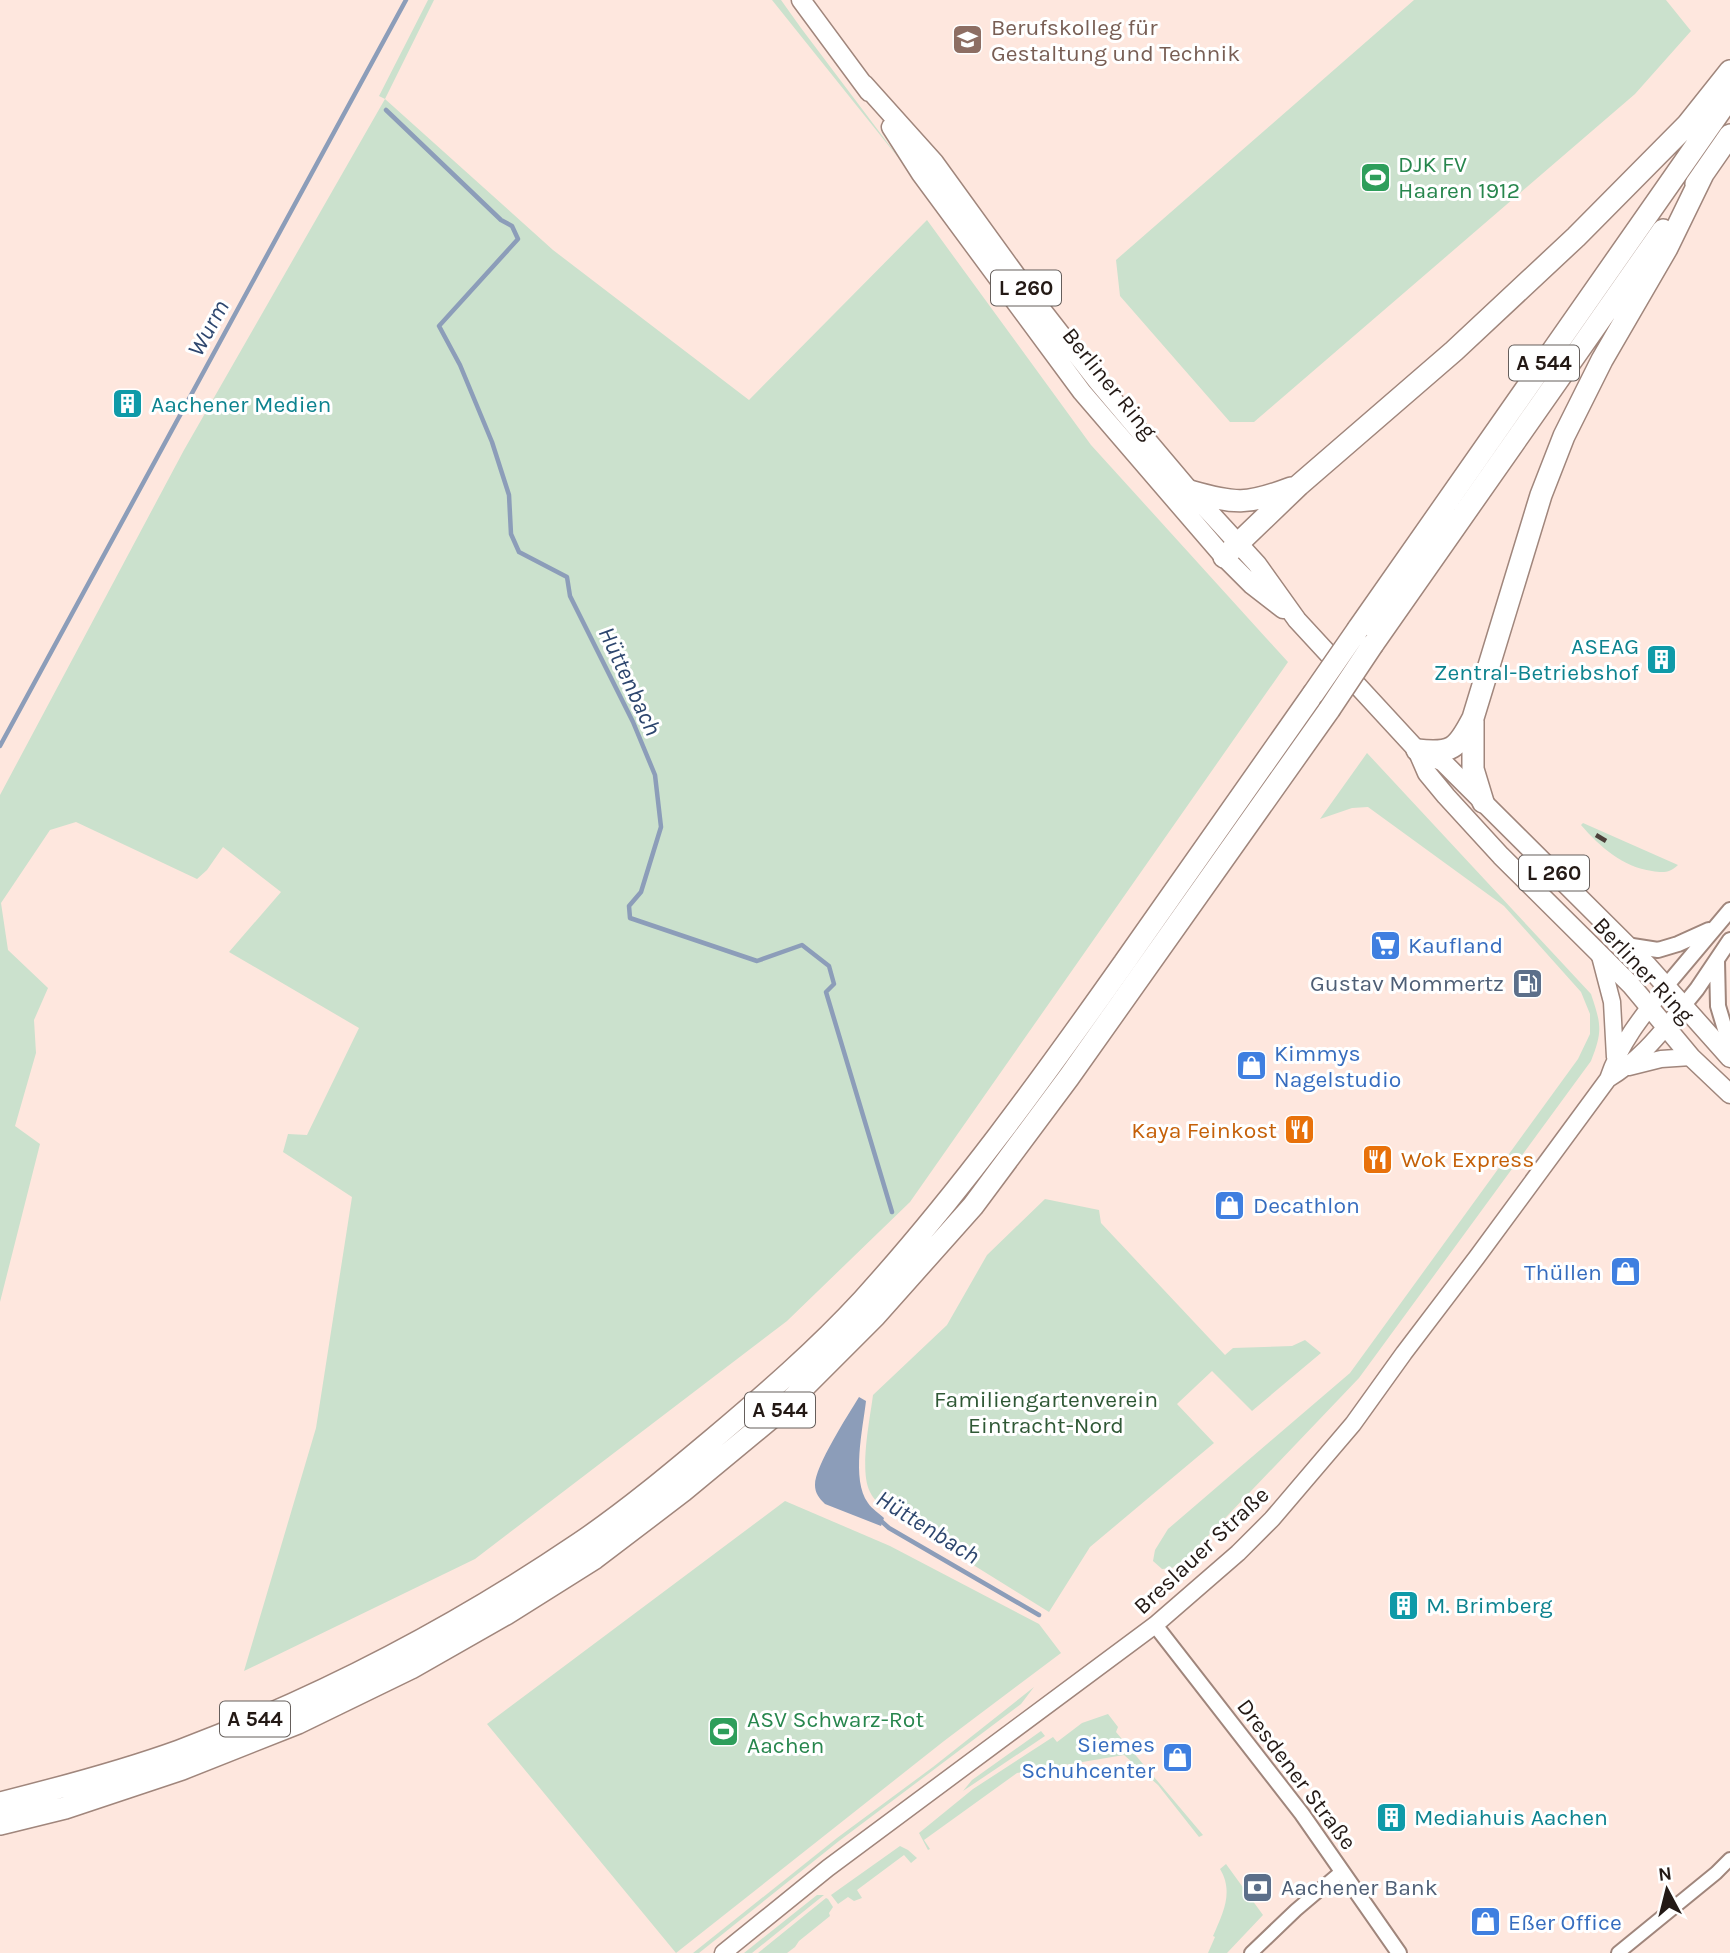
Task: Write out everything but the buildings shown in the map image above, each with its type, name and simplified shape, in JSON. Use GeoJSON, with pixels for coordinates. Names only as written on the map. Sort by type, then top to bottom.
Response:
{"type":"FeatureCollection","features":[{"type":"Feature","properties":{"kind":"highway"},"geometry":{"type":"LineString","coordinates":[[1231,550],[1299,485],[1454,351],[1576,237],[1687,125],[1730,71]]}},
{"type":"Feature","properties":{"kind":"highway","name":"A 544"},"geometry":{"type":"LineString","coordinates":[[0,1804],[177,1752],[290,1704],[400,1651],[494,1597],[583,1541],[670,1475],[769,1391],[861,1302],[957,1191],[1052,1065],[1730,97]]}},
{"type":"Feature","properties":{"kind":"highway","name":"A 544"},"geometry":{"type":"LineString","coordinates":[[0,1824],[65,1808],[182,1769],[298,1723],[411,1668],[506,1614],[595,1558],[703,1475],[782,1409],[874,1316],[973,1206],[1069,1077],[1730,135]]}},
{"type":"Feature","properties":{"kind":"highway"},"geometry":{"type":"LineString","coordinates":[[1416,750],[1448,750],[1461,741],[1474,718],[1541,495],[1564,436],[1602,360],[1667,248],[1704,172]]}},
{"type":"Feature","properties":{"kind":"highway"},"geometry":{"type":"LineString","coordinates":[[1190,491],[1220,500],[1241,502],[1262,499],[1299,485]]}},
{"type":"Feature","properties":{"kind":"highway"},"geometry":{"type":"LineString","coordinates":[[1474,718],[1474,769],[1483,802]]}},
{"type":"Feature","properties":{"kind":"main road","name":"Berliner Ring"},"geometry":{"type":"LineString","coordinates":[[801,0],[864,84],[921,174],[1082,392],[1231,550],[1257,564],[1297,620],[1416,750],[1427,773],[1446,796],[1501,856],[1626,981],[1691,1057],[1730,1094]]}},
{"type":"Feature","properties":{"kind":"main road","name":"Berliner Ring"},"geometry":{"type":"LineString","coordinates":[[864,84],[934,162],[1031,296],[1098,382],[1190,491],[1231,550]]}},
{"type":"Feature","properties":{"kind":"main road","name":"Berliner Ring"},"geometry":{"type":"LineString","coordinates":[[1416,750],[1443,762],[1667,985],[1730,1058]]}},
{"type":"Feature","properties":{"kind":"main road"},"geometry":{"type":"LineString","coordinates":[[1600,956],[1612,1002],[1621,1063],[1691,1057]]}},
{"type":"Feature","properties":{"kind":"main road","name":"Breslauer Straße"},"geometry":{"type":"LineString","coordinates":[[723,1953],[837,1861],[1156,1625],[1238,1553],[1294,1494],[1353,1424],[1621,1063],[1649,1007],[1667,985]]}},
{"type":"Feature","properties":{"kind":"main road","name":"Breslauer Straße"},"geometry":{"type":"LineString","coordinates":[[1621,1063],[1647,1049],[1684,1004]]}},
{"type":"Feature","properties":{"kind":"street"},"geometry":{"type":"LineString","coordinates":[[1667,985],[1730,910]]}},
{"type":"Feature","properties":{"kind":"street"},"geometry":{"type":"LineString","coordinates":[[1626,945],[1649,950],[1666,948],[1714,928]]}},
{"type":"Feature","properties":{"kind":"street"},"geometry":{"type":"LineString","coordinates":[[1684,1004],[1730,940]]}},
{"type":"Feature","properties":{"kind":"street"},"geometry":{"type":"LineString","coordinates":[[1717,961],[1718,1006],[1730,1045]]}},
{"type":"Feature","properties":{"kind":"street","name":"Dresdener Straße"},"geometry":{"type":"LineString","coordinates":[[1156,1625],[1251,1746],[1399,1953]]}},
{"type":"Feature","properties":{"kind":"street"},"geometry":{"type":"LineString","coordinates":[[1618,1953],[1730,1859]]}},
{"type":"Feature","properties":{"kind":"street"},"geometry":{"type":"LineString","coordinates":[[1251,1953],[1342,1871]]}},
{"type":"Feature","properties":{"kind":"green space"},"geometry":{"type":"Polygon","coordinates":[[[428,0],[434,0],[385,99],[379,96],[428,0]]]}},
{"type":"Feature","properties":{"kind":"green space"},"geometry":{"type":"Polygon","coordinates":[[[772,0],[781,0],[905,166],[772,0]]]}},
{"type":"Feature","properties":{"kind":"green space","name":"DJK FV Haaren 1912"},"geometry":{"type":"Polygon","coordinates":[[[1414,0],[1666,0],[1691,31],[1635,94],[1254,422],[1230,422],[1120,296],[1116,260],[1414,0]]]}},
{"type":"Feature","properties":{"kind":"green space"},"geometry":{"type":"Polygon","coordinates":[[[385,99],[553,250],[749,400],[927,220],[1091,445],[1288,662],[910,1202],[787,1321],[475,1559],[244,1671],[316,1428],[352,1197],[283,1152],[288,1134],[307,1135],[359,1028],[229,952],[281,892],[223,847],[197,879],[76,822],[50,830],[1,903],[8,950],[48,988],[34,1020],[36,1053],[15,1126],[40,1144],[0,1302],[0,795],[184,450],[385,99]]]}},
{"type":"Feature","properties":{"kind":"green space"},"geometry":{"type":"Polygon","coordinates":[[[1367,753],[1591,994],[1599,1020],[1599,1035],[1591,1061],[1359,1378],[1187,1558],[1172,1568],[1162,1569],[1153,1561],[1155,1550],[1168,1529],[1350,1373],[1578,1059],[1590,1034],[1590,1014],[1581,992],[1504,906],[1368,807],[1352,808],[1320,819],[1367,753]]]}},
{"type":"Feature","properties":{"kind":"green space"},"geometry":{"type":"Polygon","coordinates":[[[1583,823],[1678,865],[1672,870],[1656,872],[1631,865],[1596,841],[1581,825],[1583,823]]]}},
{"type":"Feature","properties":{"kind":"green space","name":"Familiengartenverein Eintracht-Nord"},"geometry":{"type":"Polygon","coordinates":[[[1045,1199],[1099,1210],[1101,1223],[1225,1355],[1233,1348],[1292,1346],[1305,1340],[1321,1353],[1252,1411],[1212,1371],[1177,1404],[1214,1443],[1090,1547],[1049,1612],[888,1512],[870,1492],[865,1471],[873,1395],[947,1325],[987,1255],[1045,1199]]]}},
{"type":"Feature","properties":{"kind":"green space","name":"ASV Schwarz-Rot Aachen"},"geometry":{"type":"Polygon","coordinates":[[[785,1501],[890,1546],[1039,1624],[1061,1653],[944,1741],[676,1953],[487,1724],[785,1501]]]}},
{"type":"Feature","properties":{"kind":"green space"},"geometry":{"type":"Polygon","coordinates":[[[1034,1687],[1021,1704],[839,1841],[699,1953],[693,1953],[837,1838],[1034,1687]]]}},
{"type":"Feature","properties":{"kind":"green space"},"geometry":{"type":"Polygon","coordinates":[[[1108,1714],[1118,1727],[1116,1732],[1203,1835],[1199,1837],[1158,1785],[1124,1755],[1017,1773],[924,1840],[930,1849],[928,1850],[919,1833],[973,1789],[1053,1737],[1057,1742],[1082,1723],[1108,1714]]]}},
{"type":"Feature","properties":{"kind":"green space"},"geometry":{"type":"Polygon","coordinates":[[[1041,1731],[1045,1736],[963,1791],[972,1780],[1041,1731]]]}},
{"type":"Feature","properties":{"kind":"green space"},"geometry":{"type":"Polygon","coordinates":[[[900,1846],[917,1858],[911,1863],[904,1855],[857,1890],[862,1898],[854,1901],[848,1897],[838,1904],[831,1895],[900,1846]]]}},
{"type":"Feature","properties":{"kind":"green space"},"geometry":{"type":"Polygon","coordinates":[[[1226,1864],[1263,1915],[1227,1953],[1208,1953],[1226,1903],[1226,1886],[1220,1869],[1226,1864]]]}},
{"type":"Feature","properties":{"kind":"green space"},"geometry":{"type":"Polygon","coordinates":[[[817,1895],[824,1895],[752,1953],[744,1953],[817,1895]]]}},
{"type":"Feature","properties":{"kind":"green space"},"geometry":{"type":"Polygon","coordinates":[[[826,1898],[833,1907],[830,1916],[795,1947],[787,1953],[758,1953],[826,1898]]]}},
{"type":"Feature","properties":{"kind":"water"},"geometry":{"type":"Polygon","coordinates":[[[859,1397],[866,1401],[860,1481],[868,1503],[884,1518],[881,1526],[825,1504],[815,1488],[820,1466],[859,1397]]]}},
{"type":"Feature","properties":{"kind":"waterway","name":"Wurm"},"geometry":{"type":"LineString","coordinates":[[0,746],[406,0]]}},
{"type":"Feature","properties":{"kind":"waterway","name":"Hüttenbach"},"geometry":{"type":"LineString","coordinates":[[386,110],[501,220],[512,226],[518,239],[439,326],[460,365],[492,442],[509,495],[511,534],[519,552],[567,577],[570,596],[633,722],[655,775],[661,827],[641,892],[629,906],[630,918],[757,961],[802,945],[829,966],[834,984],[826,992],[892,1212]]}},
{"type":"Feature","properties":{"kind":"waterway","name":"Hüttenbach"},"geometry":{"type":"LineString","coordinates":[[880,1520],[889,1528],[1039,1615]]}},
{"type":"Feature","properties":{"kind":"railway"},"geometry":{"type":"LineString","coordinates":[[1596,835],[1606,841]]}},
{"type":"Feature","properties":{"kind":"place","name":"Berufskolleg für Gestaltung und Technik"},"geometry":{"type":"Point","coordinates":[968,40]}},
{"type":"Feature","properties":{"kind":"place","name":"DJK FV Haaren 1912"},"geometry":{"type":"Point","coordinates":[1375,177]}},
{"type":"Feature","properties":{"kind":"place","name":"Aachener Medien"},"geometry":{"type":"Point","coordinates":[128,404]}},
{"type":"Feature","properties":{"kind":"place","name":"ASEAG Zentral-Betriebshof"},"geometry":{"type":"Point","coordinates":[1662,659]}},
{"type":"Feature","properties":{"kind":"place","name":"Kaufland"},"geometry":{"type":"Point","coordinates":[1385,945]}},
{"type":"Feature","properties":{"kind":"place","name":"Gustav Mommertz"},"geometry":{"type":"Point","coordinates":[1527,983]}},
{"type":"Feature","properties":{"kind":"place","name":"Kimmys Nagelstudio"},"geometry":{"type":"Point","coordinates":[1251,1066]}},
{"type":"Feature","properties":{"kind":"place","name":"Kaya Feinkost"},"geometry":{"type":"Point","coordinates":[1300,1130]}},
{"type":"Feature","properties":{"kind":"place","name":"Wok Express"},"geometry":{"type":"Point","coordinates":[1378,1159]}},
{"type":"Feature","properties":{"kind":"place","name":"Decathlon"},"geometry":{"type":"Point","coordinates":[1230,1205]}},
{"type":"Feature","properties":{"kind":"place","name":"Thüllen"},"geometry":{"type":"Point","coordinates":[1625,1272]}},
{"type":"Feature","properties":{"kind":"place","name":"M. Brimberg"},"geometry":{"type":"Point","coordinates":[1403,1605]}},
{"type":"Feature","properties":{"kind":"place","name":"ASV Schwarz-Rot Aachen"},"geometry":{"type":"Point","coordinates":[724,1732]}},
{"type":"Feature","properties":{"kind":"place","name":"Siemes Schuhcenter"},"geometry":{"type":"Point","coordinates":[1178,1757]}},
{"type":"Feature","properties":{"kind":"place","name":"Mediahuis Aachen"},"geometry":{"type":"Point","coordinates":[1391,1817]}},
{"type":"Feature","properties":{"kind":"place","name":"Aachener Bank"},"geometry":{"type":"Point","coordinates":[1258,1887]}},
{"type":"Feature","properties":{"kind":"place","name":"Eßer Office"},"geometry":{"type":"Point","coordinates":[1485,1922]}}]}
